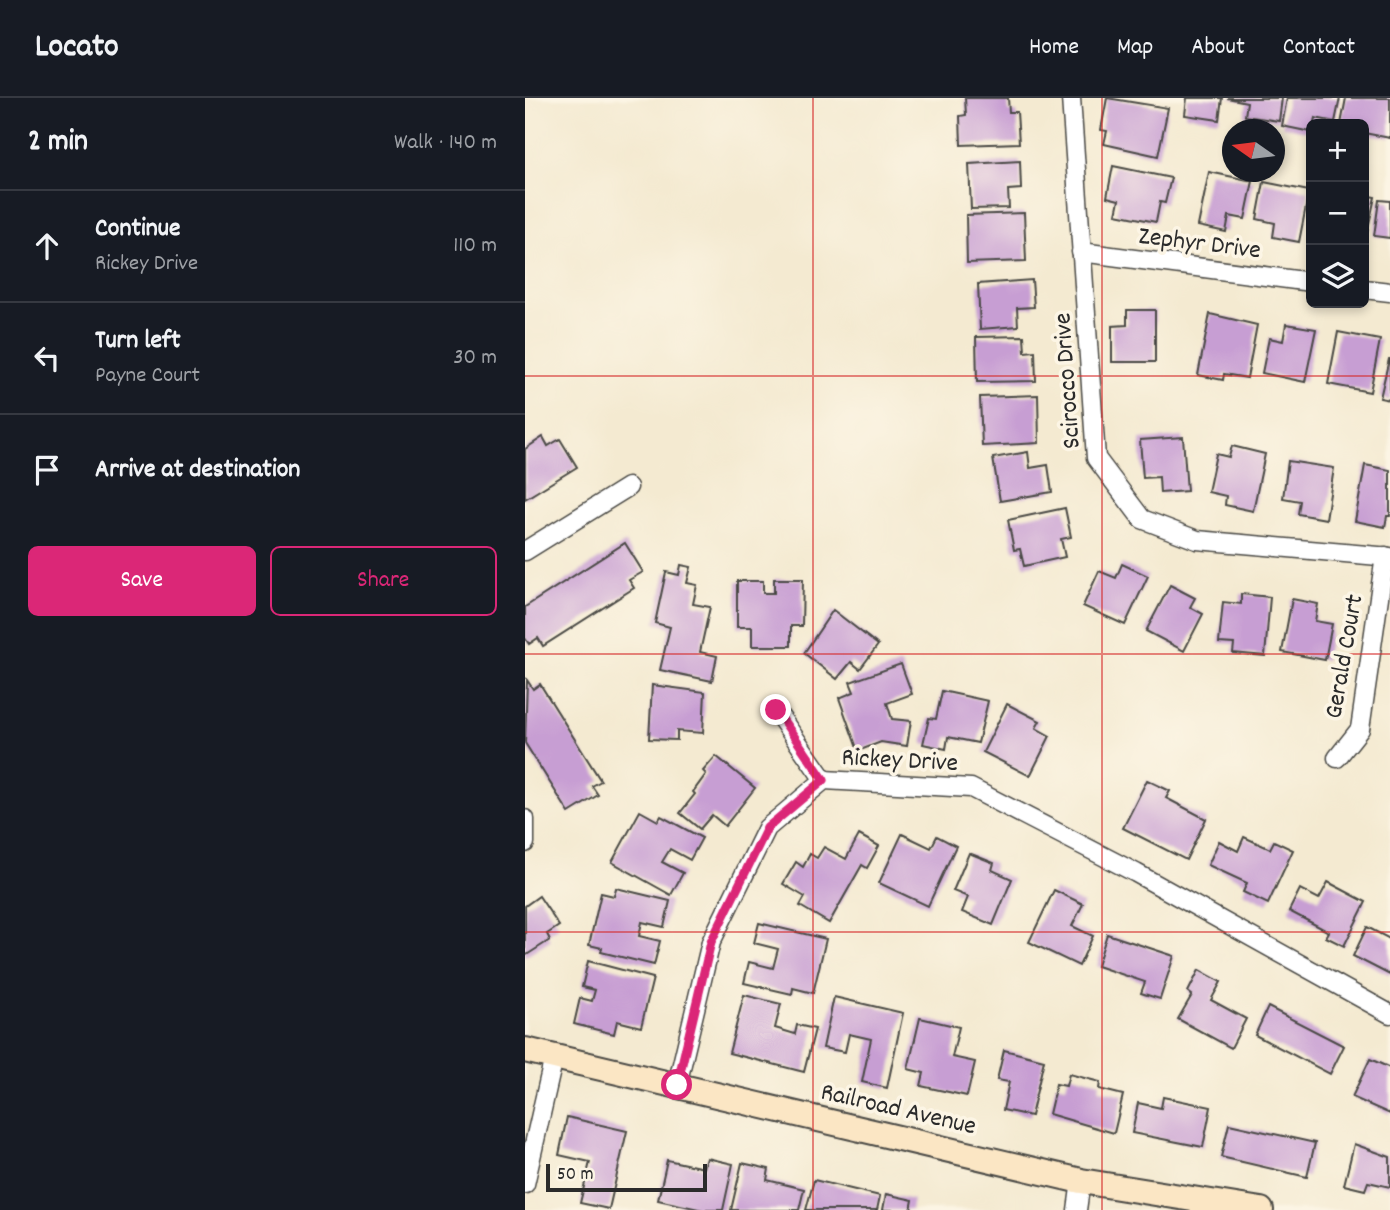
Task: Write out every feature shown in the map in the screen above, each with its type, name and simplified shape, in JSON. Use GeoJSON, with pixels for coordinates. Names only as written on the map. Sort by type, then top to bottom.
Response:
{"type":"FeatureCollection","features":[{"type":"Feature","properties":{"kind":"street","name":"Scirocco Drive"},"geometry":{"type":"LineString","coordinates":[[1070,98],[1095,458],[1142,519],[1197,540],[1387,557]]}},
{"type":"Feature","properties":{"kind":"street","name":"Zephyr Drive"},"geometry":{"type":"LineString","coordinates":[[1081,252],[1306,281]]}},
{"type":"Feature","properties":{"kind":"street"},"geometry":{"type":"LineString","coordinates":[[1369,290],[1390,292]]}},
{"type":"Feature","properties":{"kind":"street"},"geometry":{"type":"LineString","coordinates":[[525,551],[628,487]]}},
{"type":"Feature","properties":{"kind":"street","name":"Gerald Court"},"geometry":{"type":"LineString","coordinates":[[1337,758],[1360,729],[1387,557]]}},
{"type":"Feature","properties":{"kind":"street"},"geometry":{"type":"LineString","coordinates":[[776,710],[824,780]]}},
{"type":"Feature","properties":{"kind":"street","name":"Rickey Drive"},"geometry":{"type":"LineString","coordinates":[[677,1085],[711,942],[767,828],[824,780],[971,788],[1136,873],[1390,1014]]}},
{"type":"Feature","properties":{"kind":"street"},"geometry":{"type":"LineString","coordinates":[[525,819],[525,843]]}},
{"type":"Feature","properties":{"kind":"street","name":"Railroad Avenue"},"geometry":{"type":"LineString","coordinates":[[525,1050],[1081,1181],[1261,1210]]}},
{"type":"Feature","properties":{"kind":"street"},"geometry":{"type":"LineString","coordinates":[[525,1184],[554,1057]]}},
{"type":"Feature","properties":{"kind":"street"},"geometry":{"type":"LineString","coordinates":[[1077,1210],[1081,1181]]}},
{"type":"Feature","properties":{"kind":"building"},"geometry":{"type":"Polygon","coordinates":[[[965,98],[1008,98],[1009,112],[1017,112],[1019,143],[961,145],[960,116],[966,115],[965,98]]]}},
{"type":"Feature","properties":{"kind":"building"},"geometry":{"type":"Polygon","coordinates":[[[1107,98],[1168,108],[1158,156],[1104,144],[1107,131],[1101,130],[1107,98]]]}},
{"type":"Feature","properties":{"kind":"building"},"geometry":{"type":"Polygon","coordinates":[[[1187,98],[1222,98],[1219,120],[1185,115],[1187,98]]]}},
{"type":"Feature","properties":{"kind":"building"},"geometry":{"type":"Polygon","coordinates":[[[1227,98],[1282,98],[1279,119],[1245,116],[1247,102],[1227,98]]]}},
{"type":"Feature","properties":{"kind":"building"},"geometry":{"type":"Polygon","coordinates":[[[1287,98],[1340,98],[1336,119],[1306,119],[1306,131],[1285,127],[1283,119],[1287,98]]]}},
{"type":"Feature","properties":{"kind":"building"},"geometry":{"type":"Polygon","coordinates":[[[1346,98],[1390,98],[1390,138],[1369,134],[1369,119],[1342,119],[1346,98]]]}},
{"type":"Feature","properties":{"kind":"building"},"geometry":{"type":"Polygon","coordinates":[[[1020,161],[1021,189],[1008,190],[1009,208],[971,209],[969,164],[1020,161]]]}},
{"type":"Feature","properties":{"kind":"building"},"geometry":{"type":"Polygon","coordinates":[[[1113,166],[1171,178],[1165,203],[1160,202],[1156,222],[1116,214],[1119,200],[1107,197],[1113,166]]]}},
{"type":"Feature","properties":{"kind":"building"},"geometry":{"type":"Polygon","coordinates":[[[1209,172],[1222,175],[1222,182],[1253,182],[1245,219],[1229,216],[1226,232],[1198,226],[1209,172]]]}},
{"type":"Feature","properties":{"kind":"building"},"geometry":{"type":"Polygon","coordinates":[[[1264,182],[1306,190],[1306,206],[1299,242],[1273,237],[1275,223],[1257,219],[1264,182]]]}},
{"type":"Feature","properties":{"kind":"building"},"geometry":{"type":"Polygon","coordinates":[[[1369,196],[1375,197],[1369,224],[1369,196]]]}},
{"type":"Feature","properties":{"kind":"building"},"geometry":{"type":"Polygon","coordinates":[[[1379,200],[1390,201],[1390,238],[1374,236],[1379,200]]]}},
{"type":"Feature","properties":{"kind":"building"},"geometry":{"type":"Polygon","coordinates":[[[1024,213],[1026,261],[967,263],[966,215],[1024,213]]]}},
{"type":"Feature","properties":{"kind":"building"},"geometry":{"type":"Polygon","coordinates":[[[1032,280],[1034,307],[1017,308],[1018,326],[980,329],[978,284],[1032,280]]]}},
{"type":"Feature","properties":{"kind":"building"},"geometry":{"type":"Polygon","coordinates":[[[1127,310],[1155,310],[1155,362],[1112,362],[1112,326],[1127,325],[1127,310]]]}},
{"type":"Feature","properties":{"kind":"building"},"geometry":{"type":"Polygon","coordinates":[[[1210,314],[1257,325],[1247,378],[1224,374],[1223,380],[1198,375],[1210,314]]]}},
{"type":"Feature","properties":{"kind":"building"},"geometry":{"type":"Polygon","coordinates":[[[1286,324],[1316,329],[1305,382],[1262,373],[1269,338],[1283,341],[1286,324]]]}},
{"type":"Feature","properties":{"kind":"building"},"geometry":{"type":"Polygon","coordinates":[[[1338,332],[1380,340],[1370,392],[1328,384],[1338,332]]]}},
{"type":"Feature","properties":{"kind":"building"},"geometry":{"type":"Polygon","coordinates":[[[1024,336],[1025,352],[1035,351],[1036,381],[977,382],[976,337],[1024,336]]]}},
{"type":"Feature","properties":{"kind":"building"},"geometry":{"type":"Polygon","coordinates":[[[1390,359],[1390,400],[1380,398],[1390,359]]]}},
{"type":"Feature","properties":{"kind":"building"},"geometry":{"type":"Polygon","coordinates":[[[1038,395],[1039,443],[982,446],[980,397],[1038,395]]]}},
{"type":"Feature","properties":{"kind":"building"},"geometry":{"type":"Polygon","coordinates":[[[543,437],[548,446],[560,439],[577,467],[525,499],[525,449],[543,437]]]}},
{"type":"Feature","properties":{"kind":"building"},"geometry":{"type":"Polygon","coordinates":[[[1183,437],[1187,491],[1160,493],[1159,477],[1143,478],[1140,440],[1183,437]]]}},
{"type":"Feature","properties":{"kind":"building"},"geometry":{"type":"Polygon","coordinates":[[[1232,446],[1265,454],[1253,511],[1225,505],[1226,496],[1208,492],[1216,454],[1229,457],[1232,446]]]}},
{"type":"Feature","properties":{"kind":"building"},"geometry":{"type":"Polygon","coordinates":[[[1028,452],[1030,468],[1048,465],[1052,492],[1000,501],[993,458],[1028,452]]]}},
{"type":"Feature","properties":{"kind":"building"},"geometry":{"type":"Polygon","coordinates":[[[1288,461],[1334,468],[1326,519],[1298,514],[1300,501],[1283,498],[1288,461]]]}},
{"type":"Feature","properties":{"kind":"building"},"geometry":{"type":"Polygon","coordinates":[[[1365,465],[1390,470],[1390,516],[1387,516],[1385,527],[1355,521],[1365,465]]]}},
{"type":"Feature","properties":{"kind":"building"},"geometry":{"type":"Polygon","coordinates":[[[1065,508],[1071,537],[1061,539],[1065,557],[1024,566],[1020,549],[1014,550],[1008,520],[1065,508]]]}},
{"type":"Feature","properties":{"kind":"building"},"geometry":{"type":"Polygon","coordinates":[[[625,543],[643,572],[629,580],[634,588],[543,646],[538,638],[529,644],[525,638],[525,607],[625,543]]]}},
{"type":"Feature","properties":{"kind":"building"},"geometry":{"type":"Polygon","coordinates":[[[1122,564],[1148,576],[1125,625],[1083,606],[1099,571],[1116,578],[1122,564]]]}},
{"type":"Feature","properties":{"kind":"building"},"geometry":{"type":"Polygon","coordinates":[[[681,565],[691,567],[687,583],[697,585],[693,604],[710,607],[700,652],[717,656],[712,681],[660,670],[670,627],[655,623],[666,572],[679,575],[681,565]]]}},
{"type":"Feature","properties":{"kind":"building"},"geometry":{"type":"Polygon","coordinates":[[[774,579],[803,579],[802,626],[791,626],[791,646],[752,646],[752,627],[737,627],[737,581],[763,581],[763,593],[774,593],[774,579]]]}},
{"type":"Feature","properties":{"kind":"building"},"geometry":{"type":"Polygon","coordinates":[[[1170,585],[1195,598],[1190,607],[1203,614],[1184,651],[1146,631],[1170,585]]]}},
{"type":"Feature","properties":{"kind":"building"},"geometry":{"type":"Polygon","coordinates":[[[1241,594],[1270,597],[1265,656],[1233,653],[1234,644],[1219,643],[1223,602],[1241,604],[1241,594]]]}},
{"type":"Feature","properties":{"kind":"building"},"geometry":{"type":"Polygon","coordinates":[[[1292,599],[1318,604],[1315,621],[1332,624],[1325,660],[1282,652],[1292,599]]]}},
{"type":"Feature","properties":{"kind":"building"},"geometry":{"type":"Polygon","coordinates":[[[833,610],[878,645],[860,669],[851,662],[837,679],[804,653],[833,610]]]}},
{"type":"Feature","properties":{"kind":"building"},"geometry":{"type":"Polygon","coordinates":[[[901,664],[912,694],[887,703],[892,719],[911,721],[907,746],[881,742],[858,751],[839,698],[854,692],[850,682],[901,664]]]}},
{"type":"Feature","properties":{"kind":"building"},"geometry":{"type":"Polygon","coordinates":[[[527,680],[533,689],[540,684],[601,781],[592,786],[598,795],[569,813],[525,743],[527,680]]]}},
{"type":"Feature","properties":{"kind":"building"},"geometry":{"type":"Polygon","coordinates":[[[652,685],[705,692],[703,733],[677,731],[677,740],[649,739],[652,685]]]}},
{"type":"Feature","properties":{"kind":"building"},"geometry":{"type":"Polygon","coordinates":[[[942,691],[988,701],[978,743],[948,737],[946,749],[923,744],[929,718],[936,719],[942,691]]]}},
{"type":"Feature","properties":{"kind":"building"},"geometry":{"type":"Polygon","coordinates":[[[1007,704],[1040,721],[1036,728],[1050,736],[1030,776],[983,752],[1007,704]]]}},
{"type":"Feature","properties":{"kind":"building"},"geometry":{"type":"Polygon","coordinates":[[[716,756],[755,788],[725,826],[712,815],[700,829],[680,813],[706,774],[703,771],[716,756]]]}},
{"type":"Feature","properties":{"kind":"building"},"geometry":{"type":"Polygon","coordinates":[[[1147,780],[1170,791],[1166,798],[1206,819],[1186,860],[1123,828],[1147,780]]]}},
{"type":"Feature","properties":{"kind":"building"},"geometry":{"type":"Polygon","coordinates":[[[640,811],[658,821],[661,816],[702,838],[690,860],[670,849],[662,862],[683,873],[671,895],[612,862],[640,811]]]}},
{"type":"Feature","properties":{"kind":"building"},"geometry":{"type":"Polygon","coordinates":[[[902,834],[931,848],[937,836],[956,846],[928,906],[879,883],[902,834]]]}},
{"type":"Feature","properties":{"kind":"building"},"geometry":{"type":"Polygon","coordinates":[[[859,835],[879,846],[867,868],[862,865],[829,923],[800,906],[805,897],[783,884],[796,862],[803,867],[810,854],[817,858],[824,847],[846,859],[859,835]]]}},
{"type":"Feature","properties":{"kind":"building"},"geometry":{"type":"Polygon","coordinates":[[[1244,837],[1270,849],[1274,841],[1293,850],[1268,904],[1243,892],[1247,883],[1208,865],[1219,841],[1238,851],[1244,837]]]}},
{"type":"Feature","properties":{"kind":"building"},"geometry":{"type":"Polygon","coordinates":[[[969,853],[994,863],[992,870],[1012,879],[993,925],[962,912],[968,897],[953,891],[969,853]]]}},
{"type":"Feature","properties":{"kind":"building"},"geometry":{"type":"Polygon","coordinates":[[[1328,882],[1366,902],[1344,946],[1326,937],[1329,932],[1289,911],[1300,889],[1319,899],[1328,882]]]}},
{"type":"Feature","properties":{"kind":"building"},"geometry":{"type":"Polygon","coordinates":[[[616,888],[670,901],[664,927],[642,922],[639,936],[660,941],[654,965],[601,952],[602,948],[589,945],[601,893],[614,896],[616,888]]]}},
{"type":"Feature","properties":{"kind":"building"},"geometry":{"type":"Polygon","coordinates":[[[1054,890],[1083,904],[1072,926],[1093,936],[1079,966],[1029,942],[1054,890]]]}},
{"type":"Feature","properties":{"kind":"building"},"geometry":{"type":"Polygon","coordinates":[[[539,896],[559,926],[547,934],[550,940],[525,956],[525,906],[539,896]]]}},
{"type":"Feature","properties":{"kind":"building"},"geometry":{"type":"Polygon","coordinates":[[[759,923],[826,939],[813,993],[793,988],[792,994],[744,983],[749,962],[773,968],[778,949],[754,943],[759,923]]]}},
{"type":"Feature","properties":{"kind":"building"},"geometry":{"type":"Polygon","coordinates":[[[1367,927],[1390,939],[1390,975],[1353,956],[1367,927]]]}},
{"type":"Feature","properties":{"kind":"building"},"geometry":{"type":"Polygon","coordinates":[[[1107,934],[1174,956],[1160,999],[1141,993],[1145,982],[1097,966],[1107,934]]]}},
{"type":"Feature","properties":{"kind":"building"},"geometry":{"type":"Polygon","coordinates":[[[588,961],[653,978],[641,1027],[617,1021],[614,1034],[574,1024],[580,998],[592,1001],[595,990],[582,987],[588,961]]]}},
{"type":"Feature","properties":{"kind":"building"},"geometry":{"type":"Polygon","coordinates":[[[1199,970],[1221,982],[1211,1000],[1246,1019],[1231,1048],[1178,1019],[1192,995],[1188,992],[1199,970]]]}},
{"type":"Feature","properties":{"kind":"building"},"geometry":{"type":"Polygon","coordinates":[[[744,995],[781,1004],[775,1028],[795,1034],[797,1025],[815,1029],[804,1072],[729,1053],[744,995]]]}},
{"type":"Feature","properties":{"kind":"building"},"geometry":{"type":"Polygon","coordinates":[[[834,997],[903,1013],[887,1088],[862,1082],[871,1039],[849,1034],[845,1052],[823,1048],[834,997]]]}},
{"type":"Feature","properties":{"kind":"building"},"geometry":{"type":"Polygon","coordinates":[[[1268,1007],[1344,1046],[1330,1074],[1255,1035],[1268,1007]]]}},
{"type":"Feature","properties":{"kind":"building"},"geometry":{"type":"Polygon","coordinates":[[[920,1018],[959,1027],[952,1057],[975,1062],[967,1096],[921,1086],[924,1073],[908,1069],[920,1018]]]}},
{"type":"Feature","properties":{"kind":"building"},"geometry":{"type":"Polygon","coordinates":[[[1004,1050],[1044,1060],[1031,1116],[1003,1110],[1009,1082],[997,1080],[1004,1050]]]}},
{"type":"Feature","properties":{"kind":"building"},"geometry":{"type":"Polygon","coordinates":[[[1370,1059],[1390,1068],[1390,1114],[1352,1097],[1370,1059]]]}},
{"type":"Feature","properties":{"kind":"building"},"geometry":{"type":"Polygon","coordinates":[[[1069,1074],[1100,1082],[1099,1089],[1123,1095],[1114,1133],[1049,1114],[1056,1084],[1066,1086],[1069,1074]]]}},
{"type":"Feature","properties":{"kind":"building"},"geometry":{"type":"Polygon","coordinates":[[[1163,1097],[1211,1107],[1203,1147],[1132,1133],[1138,1103],[1161,1108],[1163,1097]]]}},
{"type":"Feature","properties":{"kind":"building"},"geometry":{"type":"Polygon","coordinates":[[[567,1117],[627,1131],[609,1209],[580,1203],[590,1162],[559,1155],[567,1117]]]}},
{"type":"Feature","properties":{"kind":"building"},"geometry":{"type":"Polygon","coordinates":[[[1229,1124],[1315,1143],[1307,1177],[1221,1157],[1229,1124]]]}},
{"type":"Feature","properties":{"kind":"building"},"geometry":{"type":"Polygon","coordinates":[[[1354,1144],[1390,1157],[1390,1187],[1368,1182],[1365,1190],[1344,1185],[1354,1144]]]}},
{"type":"Feature","properties":{"kind":"building"},"geometry":{"type":"Polygon","coordinates":[[[707,1158],[733,1164],[723,1210],[703,1210],[658,1200],[667,1160],[704,1168],[707,1158]]]}},
{"type":"Feature","properties":{"kind":"building"},"geometry":{"type":"Polygon","coordinates":[[[742,1163],[769,1169],[767,1180],[804,1189],[799,1210],[731,1210],[742,1163]]]}},
{"type":"Feature","properties":{"kind":"building"},"geometry":{"type":"Polygon","coordinates":[[[814,1180],[880,1196],[877,1210],[806,1210],[814,1180]]]}},
{"type":"Feature","properties":{"kind":"building"},"geometry":{"type":"Polygon","coordinates":[[[886,1194],[913,1200],[911,1210],[883,1210],[886,1194]]]}},
{"type":"Feature","properties":{"kind":"route"},"geometry":{"type":"LineString","coordinates":[[677,1085],[711,942],[767,828],[824,780],[776,710]]}}]}
